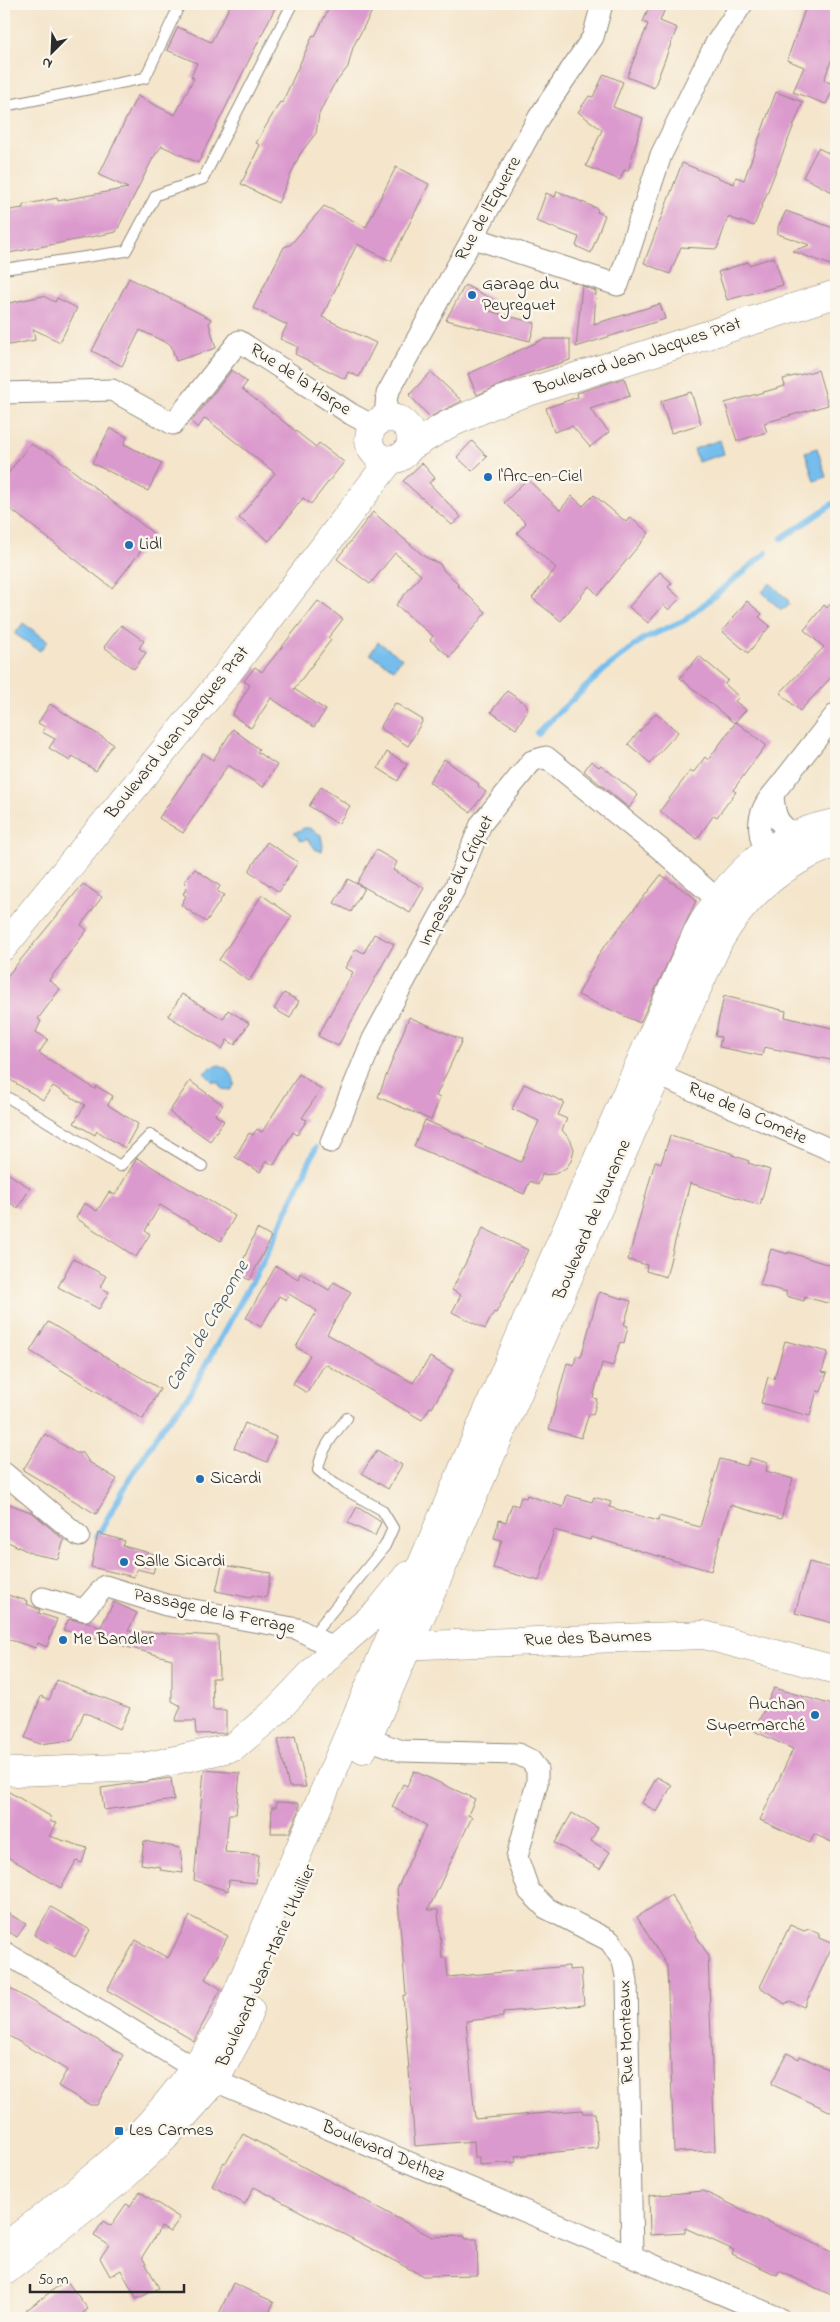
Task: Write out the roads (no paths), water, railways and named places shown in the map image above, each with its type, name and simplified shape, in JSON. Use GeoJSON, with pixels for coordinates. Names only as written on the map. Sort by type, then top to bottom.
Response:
{"type":"FeatureCollection","features":[{"type":"Feature","properties":{"kind":"street","name":"Rue de l'Equerre"},"geometry":{"type":"LineString","coordinates":[[390,437],[387,394],[539,117],[593,37],[602,4]]}},
{"type":"Feature","properties":{"kind":"street"},"geometry":{"type":"LineString","coordinates":[[474,238],[618,285],[661,155],[715,45],[742,4]]}},
{"type":"Feature","properties":{"kind":"street","name":"Boulevard Jean Jacques Prat"},"geometry":{"type":"LineString","coordinates":[[4,946],[233,666],[295,588],[346,516],[370,490],[390,437],[442,428],[503,400],[836,294]]}},
{"type":"Feature","properties":{"kind":"street","name":"Rue de la Harpe"},"geometry":{"type":"LineString","coordinates":[[4,393],[112,390],[173,424],[240,341],[390,437]]}},
{"type":"Feature","properties":{"kind":"street"},"geometry":{"type":"LineString","coordinates":[[773,862],[761,844],[759,816],[766,803],[836,714]]}},
{"type":"Feature","properties":{"kind":"street","name":"Impasse du Criquet"},"geometry":{"type":"LineString","coordinates":[[331,1142],[373,1038],[456,886],[481,824],[532,761],[546,758],[659,848],[718,900]]}},
{"type":"Feature","properties":{"kind":"street"},"geometry":{"type":"LineString","coordinates":[[774,794],[774,814],[781,825],[803,845]]}},
{"type":"Feature","properties":{"kind":"street","name":"Boulevard de Vauranne"},"geometry":{"type":"LineString","coordinates":[[399,1646],[428,1551],[676,976],[697,933],[727,887],[803,845],[836,823]]}},
{"type":"Feature","properties":{"kind":"street","name":"Boulevard de Vauranne"},"geometry":{"type":"LineString","coordinates":[[803,845],[836,843]]}},
{"type":"Feature","properties":{"kind":"street","name":"Boulevard de Vauranne"},"geometry":{"type":"LineString","coordinates":[[399,1646],[703,974],[732,919],[749,898],[770,878],[773,862]]}},
{"type":"Feature","properties":{"kind":"street","name":"Rue de la Comète"},"geometry":{"type":"LineString","coordinates":[[658,1075],[836,1152]]}},
{"type":"Feature","properties":{"kind":"street"},"geometry":{"type":"LineString","coordinates":[[4,1473],[79,1536]]}},
{"type":"Feature","properties":{"kind":"street","name":"Boulevard de Vauranne"},"geometry":{"type":"LineString","coordinates":[[4,1771],[144,1767],[234,1746],[275,1712],[335,1649],[379,1612],[404,1581],[413,1561],[428,1551]]}},
{"type":"Feature","properties":{"kind":"street","name":"Passage de la Ferrage"},"geometry":{"type":"LineString","coordinates":[[43,1598],[84,1610],[104,1586],[166,1606],[298,1629],[335,1649]]}},
{"type":"Feature","properties":{"kind":"street","name":"Rue des Baumes"},"geometry":{"type":"LineString","coordinates":[[335,1649],[704,1635],[836,1670]]}},
{"type":"Feature","properties":{"kind":"street","name":"Boulevard Jean-Marie L'Huillier"},"geometry":{"type":"LineString","coordinates":[[4,2272],[121,2179],[165,2137],[205,2075],[241,2032],[368,1739],[399,1646]]}},
{"type":"Feature","properties":{"kind":"street","name":"Boulevard Jean-Marie L'Huillier"},"geometry":{"type":"LineString","coordinates":[[4,2248],[112,2162],[171,2100],[205,2075],[263,1930],[399,1646]]}},
{"type":"Feature","properties":{"kind":"street","name":"Rue Monteaux"},"geometry":{"type":"LineString","coordinates":[[368,1739],[402,1751],[518,1754],[530,1760],[536,1769],[537,1783],[517,1858],[529,1891],[546,1908],[610,1941],[623,1961],[627,1981],[632,2256]]}},
{"type":"Feature","properties":{"kind":"street","name":"Boulevard Dethez"},"geometry":{"type":"LineString","coordinates":[[4,1952],[205,2075],[779,2318]]}},
{"type":"Feature","properties":{"kind":"lane"},"geometry":{"type":"LineString","coordinates":[[4,106],[145,78],[180,4]]}},
{"type":"Feature","properties":{"kind":"lane"},"geometry":{"type":"LineString","coordinates":[[4,269],[126,251],[156,195],[203,179],[292,4]]}},
{"type":"Feature","properties":{"kind":"lane"},"geometry":{"type":"LineString","coordinates":[[4,1095],[120,1166],[150,1135],[202,1166]]}},
{"type":"Feature","properties":{"kind":"lane"},"geometry":{"type":"LineString","coordinates":[[312,1636],[385,1546],[393,1528],[382,1510],[335,1484],[318,1470],[319,1459],[327,1444],[346,1418]]}},
{"type":"Feature","properties":{"kind":"water"},"geometry":{"type":"Polygon","coordinates":[[[720,440],[724,454],[698,462],[694,449],[720,440]]]}},
{"type":"Feature","properties":{"kind":"water"},"geometry":{"type":"Polygon","coordinates":[[[817,448],[826,477],[814,481],[805,452],[817,448]]]}},
{"type":"Feature","properties":{"kind":"water"},"geometry":{"type":"Polygon","coordinates":[[[770,583],[788,600],[789,605],[786,608],[780,609],[762,592],[770,583]]]}},
{"type":"Feature","properties":{"kind":"water"},"geometry":{"type":"Polygon","coordinates":[[[23,623],[48,641],[40,651],[15,634],[23,623]]]}},
{"type":"Feature","properties":{"kind":"water"},"geometry":{"type":"Polygon","coordinates":[[[378,642],[402,658],[394,669],[370,654],[378,642]]]}},
{"type":"Feature","properties":{"kind":"water"},"geometry":{"type":"Polygon","coordinates":[[[304,828],[309,828],[321,835],[322,851],[316,850],[308,839],[301,841],[294,833],[304,828]]]}},
{"type":"Feature","properties":{"kind":"water"},"geometry":{"type":"Polygon","coordinates":[[[220,1065],[226,1068],[233,1076],[234,1086],[230,1090],[222,1089],[219,1082],[213,1082],[204,1073],[209,1068],[220,1065]]]}},
{"type":"Feature","properties":{"kind":"waterway","name":"Canal de Craponne"},"geometry":{"type":"LineString","coordinates":[[782,538],[836,502]]}},
{"type":"Feature","properties":{"kind":"waterway","name":"Canal de Craponne"},"geometry":{"type":"LineString","coordinates":[[537,733],[604,670],[643,639],[685,620],[766,553]]}},
{"type":"Feature","properties":{"kind":"waterway","name":"Canal de Craponne"},"geometry":{"type":"LineString","coordinates":[[97,1537],[133,1473],[163,1426],[188,1397],[264,1260],[316,1148]]}},
{"type":"Feature","properties":{"kind":"place","name":"Garage du Peyreguet"},"geometry":{"type":"Point","coordinates":[472,295]}},
{"type":"Feature","properties":{"kind":"place","name":"l'Arc-en-Ciel"},"geometry":{"type":"Point","coordinates":[488,477]}},
{"type":"Feature","properties":{"kind":"place","name":"Lidl"},"geometry":{"type":"Point","coordinates":[129,545]}},
{"type":"Feature","properties":{"kind":"place","name":"Sicardi"},"geometry":{"type":"Point","coordinates":[200,1479]}},
{"type":"Feature","properties":{"kind":"place","name":"Salle Sicardi"},"geometry":{"type":"Point","coordinates":[124,1562]}},
{"type":"Feature","properties":{"kind":"place","name":"Me Bandler"},"geometry":{"type":"Point","coordinates":[63,1640]}},
{"type":"Feature","properties":{"kind":"place","name":"Auchan Supermarché"},"geometry":{"type":"Point","coordinates":[815,1715]}},
{"type":"Feature","properties":{"kind":"place","name":"Les Carmes"},"geometry":{"type":"Point","coordinates":[119,2131]}}]}
